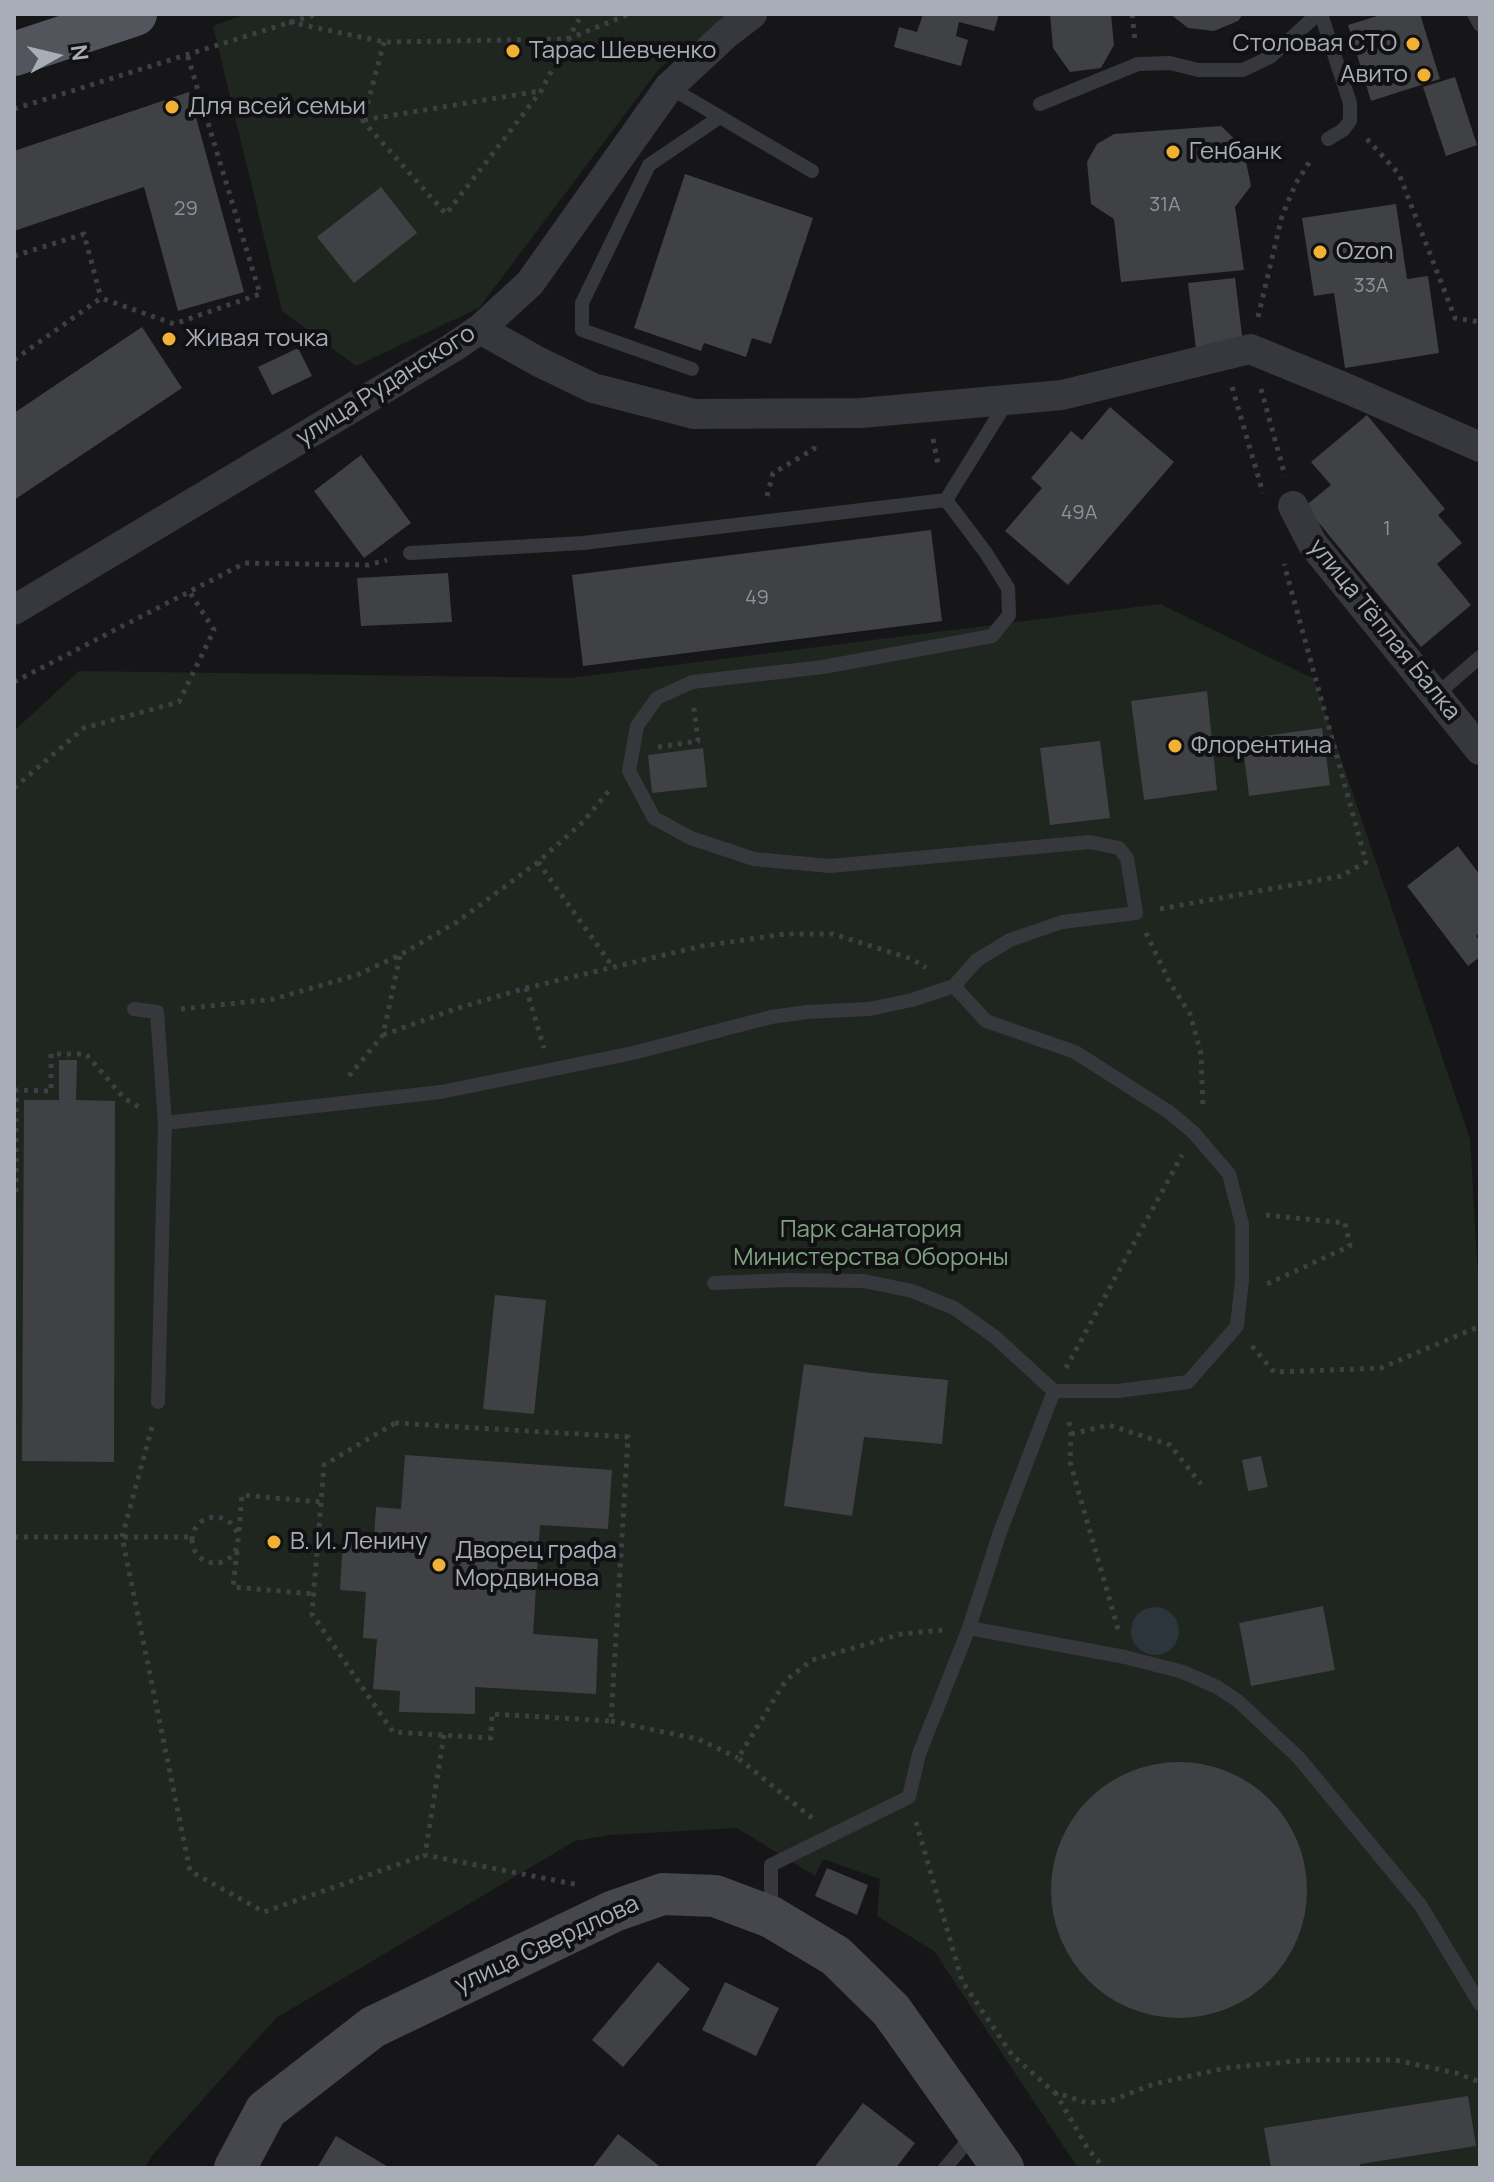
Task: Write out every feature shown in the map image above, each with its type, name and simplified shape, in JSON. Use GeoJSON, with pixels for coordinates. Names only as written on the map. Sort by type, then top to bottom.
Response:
{"type":"FeatureCollection","features":[{"type":"Feature","properties":{"kind":"main road"},"geometry":{"type":"LineString","coordinates":[[14,54],[135,14]]}},
{"type":"Feature","properties":{"kind":"main road","name":"улица Свердлова"},"geometry":{"type":"LineString","coordinates":[[235,2168],[266,2110],[373,2027],[614,1911],[663,1894],[715,1896],[771,1917],[836,1956],[891,2010],[1003,2168]]}},
{"type":"Feature","properties":{"kind":"street","name":"улица Руданского"},"geometry":{"type":"LineString","coordinates":[[14,610],[480,329],[530,283],[669,87],[752,14]]}},
{"type":"Feature","properties":{"kind":"street"},"geometry":{"type":"LineString","coordinates":[[480,329],[593,388],[694,414],[861,413],[1062,395],[1237,352],[1348,389],[1480,447]]}},
{"type":"Feature","properties":{"kind":"street","name":"улица Тёплая Балка"},"geometry":{"type":"LineString","coordinates":[[1280,504],[1480,750]]}},
{"type":"Feature","properties":{"kind":"lane"},"geometry":{"type":"LineString","coordinates":[[1040,104],[1138,64],[1170,63],[1198,70],[1243,70],[1270,57],[1320,14],[1350,103],[1350,121],[1343,130],[1328,139]]}},
{"type":"Feature","properties":{"kind":"lane"},"geometry":{"type":"LineString","coordinates":[[1474,14],[1480,25]]}},
{"type":"Feature","properties":{"kind":"lane"},"geometry":{"type":"LineString","coordinates":[[669,87],[812,171]]}},
{"type":"Feature","properties":{"kind":"lane"},"geometry":{"type":"LineString","coordinates":[[692,369],[582,330],[582,303],[649,165],[720,117]]}},
{"type":"Feature","properties":{"kind":"lane"},"geometry":{"type":"LineString","coordinates":[[946,500],[1008,400]]}},
{"type":"Feature","properties":{"kind":"lane"},"geometry":{"type":"LineString","coordinates":[[410,553],[583,543],[946,500]]}},
{"type":"Feature","properties":{"kind":"lane"},"geometry":{"type":"LineString","coordinates":[[165,1123],[441,1092],[633,1053],[771,1017],[869,1009],[912,1000],[954,986],[977,960],[1010,940],[1062,922],[1136,913],[1127,858],[1119,848],[1105,844],[1090,842],[830,866],[754,859],[691,838],[654,818],[630,765],[637,726],[657,698],[692,682],[823,667],[992,636],[1009,615],[1008,588],[946,500]]}},
{"type":"Feature","properties":{"kind":"lane"},"geometry":{"type":"LineString","coordinates":[[1436,695],[1480,657]]}},
{"type":"Feature","properties":{"kind":"lane"},"geometry":{"type":"LineString","coordinates":[[714,1283],[864,1281],[912,1291],[954,1308],[995,1337],[1054,1391],[1118,1391],[1188,1382],[1237,1326],[1242,1280],[1242,1224],[1229,1174],[1193,1132],[1158,1104],[1075,1052],[986,1021],[954,986]]}},
{"type":"Feature","properties":{"kind":"lane"},"geometry":{"type":"LineString","coordinates":[[134,1009],[157,1012],[165,1123],[158,1402]]}},
{"type":"Feature","properties":{"kind":"lane"},"geometry":{"type":"LineString","coordinates":[[771,1917],[771,1865],[909,1797],[919,1754],[969,1628],[1000,1532],[1054,1391]]}},
{"type":"Feature","properties":{"kind":"lane"},"geometry":{"type":"LineString","coordinates":[[969,1628],[1125,1657],[1183,1672],[1217,1687],[1238,1701],[1299,1758],[1421,1906],[1480,2004]]}},
{"type":"Feature","properties":{"kind":"lane"},"geometry":{"type":"LineString","coordinates":[[945,2168],[977,2130]]}},
{"type":"Feature","properties":{"kind":"path"},"geometry":{"type":"LineString","coordinates":[[14,109],[317,14]]}},
{"type":"Feature","properties":{"kind":"path"},"geometry":{"type":"LineString","coordinates":[[363,121],[446,214],[541,91],[582,14]]}},
{"type":"Feature","properties":{"kind":"path"},"geometry":{"type":"LineString","coordinates":[[288,22],[384,42],[568,39],[629,14]]}},
{"type":"Feature","properties":{"kind":"path"},"geometry":{"type":"LineString","coordinates":[[363,121],[384,42]]}},
{"type":"Feature","properties":{"kind":"path"},"geometry":{"type":"LineString","coordinates":[[101,298],[174,324],[260,294],[187,54]]}},
{"type":"Feature","properties":{"kind":"path"},"geometry":{"type":"LineString","coordinates":[[363,121],[541,91]]}},
{"type":"Feature","properties":{"kind":"path"},"geometry":{"type":"LineString","coordinates":[[1350,121],[1399,174],[1455,318],[1480,322]]}},
{"type":"Feature","properties":{"kind":"path"},"geometry":{"type":"LineString","coordinates":[[1280,504],[1237,352],[1296,183],[1328,139]]}},
{"type":"Feature","properties":{"kind":"path"},"geometry":{"type":"LineString","coordinates":[[14,256],[84,234],[101,298]]}},
{"type":"Feature","properties":{"kind":"path"},"geometry":{"type":"LineString","coordinates":[[14,360],[101,298]]}},
{"type":"Feature","properties":{"kind":"path"},"geometry":{"type":"LineString","coordinates":[[1237,352],[1280,504]]}},
{"type":"Feature","properties":{"kind":"path"},"geometry":{"type":"LineString","coordinates":[[926,407],[946,500]]}},
{"type":"Feature","properties":{"kind":"path"},"geometry":{"type":"LineString","coordinates":[[759,522],[773,473],[814,449],[822,414]]}},
{"type":"Feature","properties":{"kind":"path"},"geometry":{"type":"LineString","coordinates":[[14,682],[245,563],[368,565],[410,553]]}},
{"type":"Feature","properties":{"kind":"path"},"geometry":{"type":"LineString","coordinates":[[1125,1657],[1070,1462],[1071,1434],[1067,1412],[1054,1391],[1203,1111],[1201,1054],[1190,1014],[1170,983],[1136,913],[1341,876],[1366,862],[1283,561]]}},
{"type":"Feature","properties":{"kind":"path"},"geometry":{"type":"LineString","coordinates":[[14,788],[84,728],[179,702],[214,630],[189,591]]}},
{"type":"Feature","properties":{"kind":"path"},"geometry":{"type":"LineString","coordinates":[[157,1012],[274,999],[357,975],[400,955],[457,922],[538,862],[583,822],[630,765],[651,748],[698,741],[692,682]]}},
{"type":"Feature","properties":{"kind":"path"},"geometry":{"type":"LineString","coordinates":[[538,862],[613,967]]}},
{"type":"Feature","properties":{"kind":"path"},"geometry":{"type":"LineString","coordinates":[[383,1035],[526,988],[702,946],[785,934],[833,934],[912,959],[954,986]]}},
{"type":"Feature","properties":{"kind":"path"},"geometry":{"type":"LineString","coordinates":[[322,1107],[383,1035],[400,955]]}},
{"type":"Feature","properties":{"kind":"path"},"geometry":{"type":"LineString","coordinates":[[526,988],[550,1070]]}},
{"type":"Feature","properties":{"kind":"path"},"geometry":{"type":"LineString","coordinates":[[14,1190],[16,1090],[51,1091],[51,1054],[86,1054],[124,1098],[165,1123]]}},
{"type":"Feature","properties":{"kind":"path"},"geometry":{"type":"LineString","coordinates":[[1240,1213],[1345,1223],[1350,1246],[1240,1296]]}},
{"type":"Feature","properties":{"kind":"path"},"geometry":{"type":"LineString","coordinates":[[1237,1326],[1274,1372],[1381,1368],[1480,1326]]}},
{"type":"Feature","properties":{"kind":"path"},"geometry":{"type":"LineString","coordinates":[[158,1402],[122,1537],[190,1871],[264,1912],[425,1855],[578,1884],[614,1911]]}},
{"type":"Feature","properties":{"kind":"path"},"geometry":{"type":"LineString","coordinates":[[611,1721],[628,1437],[395,1423],[324,1465],[312,1614],[393,1732],[491,1738],[492,1714],[611,1721],[698,1739],[738,1758],[831,1834]]}},
{"type":"Feature","properties":{"kind":"path"},"geometry":{"type":"LineString","coordinates":[[1071,1434],[1109,1425],[1170,1445],[1201,1484]]}},
{"type":"Feature","properties":{"kind":"path"},"geometry":{"type":"LineString","coordinates":[[314,1594],[233,1587],[242,1495],[320,1502]]}},
{"type":"Feature","properties":{"kind":"path"},"geometry":{"type":"LineString","coordinates":[[238,1538],[232,1524],[226,1519],[211,1516],[193,1529],[191,1537],[195,1552],[206,1562],[229,1559],[238,1546]]}},
{"type":"Feature","properties":{"kind":"path"},"geometry":{"type":"LineString","coordinates":[[14,1537],[191,1537]]}},
{"type":"Feature","properties":{"kind":"path"},"geometry":{"type":"LineString","coordinates":[[738,1758],[786,1680],[812,1660],[901,1634],[969,1628]]}},
{"type":"Feature","properties":{"kind":"path"},"geometry":{"type":"LineString","coordinates":[[425,1855],[444,1735]]}},
{"type":"Feature","properties":{"kind":"path"},"geometry":{"type":"LineString","coordinates":[[909,1797],[962,1981],[1012,2055],[1054,2092],[1088,2149],[1104,2168]]}},
{"type":"Feature","properties":{"kind":"path"},"geometry":{"type":"LineString","coordinates":[[1054,2092],[1087,2103],[1110,2101],[1154,2084],[1211,2071],[1307,2060],[1395,2060],[1456,2073],[1480,2082]]}},
{"type":"Feature","properties":{"kind":"green space"},"geometry":{"type":"Polygon","coordinates":[[[246,14],[731,14],[659,69],[479,308],[356,366],[282,311],[213,26],[246,14]]]}},
{"type":"Feature","properties":{"kind":"green space","name":"Парк санатория Министерства Обороны"},"geometry":{"type":"Polygon","coordinates":[[[1160,604],[1314,679],[1470,1139],[1480,1309],[1480,2168],[1078,2168],[934,1951],[877,1916],[880,1879],[823,1859],[815,1876],[737,1828],[609,1835],[575,1841],[276,2018],[151,2157],[145,2168],[14,2168],[14,731],[79,671],[570,678],[1160,604]]]}},
{"type":"Feature","properties":{"kind":"shaded area"},"geometry":{"type":"Polygon","coordinates":[[[1155,1607],[1172,1614],[1179,1631],[1172,1648],[1155,1655],[1138,1648],[1131,1631],[1138,1614],[1155,1607]]]}},
{"type":"Feature","properties":{"kind":"building"},"geometry":{"type":"Polygon","coordinates":[[[923,14],[999,14],[994,31],[959,22],[956,36],[968,40],[961,66],[894,47],[899,27],[917,32],[923,14]]]}},
{"type":"Feature","properties":{"kind":"building"},"geometry":{"type":"Polygon","coordinates":[[[1050,14],[1111,14],[1114,45],[1101,68],[1070,72],[1053,48],[1050,14]]]}},
{"type":"Feature","properties":{"kind":"building"},"geometry":{"type":"Polygon","coordinates":[[[1170,14],[1243,14],[1238,21],[1214,31],[1188,28],[1170,14]]]}},
{"type":"Feature","properties":{"kind":"building"},"geometry":{"type":"Polygon","coordinates":[[[1384,14],[1420,14],[1440,79],[1371,101],[1348,25],[1384,14]]]}},
{"type":"Feature","properties":{"kind":"building"},"geometry":{"type":"Polygon","coordinates":[[[1455,77],[1477,145],[1446,156],[1423,87],[1455,77]]]}},
{"type":"Feature","properties":{"kind":"building"},"geometry":{"type":"Polygon","coordinates":[[[189,92],[244,292],[178,311],[144,187],[14,231],[14,151],[189,92]]]}},
{"type":"Feature","properties":{"kind":"building"},"geometry":{"type":"Polygon","coordinates":[[[1221,126],[1243,147],[1251,186],[1235,207],[1244,270],[1121,282],[1114,219],[1091,204],[1087,162],[1097,144],[1114,134],[1221,126]]]}},
{"type":"Feature","properties":{"kind":"building"},"geometry":{"type":"Polygon","coordinates":[[[685,174],[813,218],[771,344],[752,338],[746,357],[704,343],[701,351],[634,328],[685,174]]]}},
{"type":"Feature","properties":{"kind":"building"},"geometry":{"type":"Polygon","coordinates":[[[381,187],[417,233],[354,283],[317,237],[381,187]]]}},
{"type":"Feature","properties":{"kind":"building"},"geometry":{"type":"Polygon","coordinates":[[[1396,204],[1407,279],[1428,276],[1439,353],[1345,368],[1334,293],[1314,296],[1302,218],[1396,204]]]}},
{"type":"Feature","properties":{"kind":"building"},"geometry":{"type":"Polygon","coordinates":[[[1235,278],[1243,343],[1196,349],[1188,283],[1235,278]]]}},
{"type":"Feature","properties":{"kind":"building"},"geometry":{"type":"Polygon","coordinates":[[[142,327],[182,388],[14,500],[14,413],[142,327]]]}},
{"type":"Feature","properties":{"kind":"building"},"geometry":{"type":"Polygon","coordinates":[[[298,348],[312,376],[272,395],[258,367],[298,348]]]}},
{"type":"Feature","properties":{"kind":"building"},"geometry":{"type":"Polygon","coordinates":[[[1110,407],[1174,462],[1068,585],[1005,531],[1042,488],[1031,478],[1071,431],[1082,440],[1110,407]]]}},
{"type":"Feature","properties":{"kind":"building"},"geometry":{"type":"Polygon","coordinates":[[[1367,415],[1445,509],[1438,515],[1462,543],[1437,564],[1471,605],[1421,647],[1305,506],[1331,485],[1311,462],[1367,415]]]}},
{"type":"Feature","properties":{"kind":"building"},"geometry":{"type":"Polygon","coordinates":[[[361,455],[411,523],[364,558],[314,491],[361,455]]]}},
{"type":"Feature","properties":{"kind":"building"},"geometry":{"type":"Polygon","coordinates":[[[931,530],[942,621],[583,666],[572,575],[931,530]]]}},
{"type":"Feature","properties":{"kind":"building"},"geometry":{"type":"Polygon","coordinates":[[[448,573],[452,622],[361,626],[357,578],[448,573]]]}},
{"type":"Feature","properties":{"kind":"building","name":"Флорентина"},"geometry":{"type":"Polygon","coordinates":[[[1207,691],[1217,790],[1144,800],[1131,701],[1207,691]]]}},
{"type":"Feature","properties":{"kind":"building"},"geometry":{"type":"Polygon","coordinates":[[[1322,728],[1330,785],[1249,796],[1242,739],[1322,728]]]}},
{"type":"Feature","properties":{"kind":"building"},"geometry":{"type":"Polygon","coordinates":[[[1100,741],[1110,818],[1050,825],[1040,748],[1100,741]]]}},
{"type":"Feature","properties":{"kind":"building"},"geometry":{"type":"Polygon","coordinates":[[[703,748],[707,787],[652,793],[648,755],[703,748]]]}},
{"type":"Feature","properties":{"kind":"building"},"geometry":{"type":"Polygon","coordinates":[[[1458,846],[1480,875],[1480,933],[1476,936],[1480,942],[1480,957],[1468,966],[1407,886],[1458,846]]]}},
{"type":"Feature","properties":{"kind":"building"},"geometry":{"type":"Polygon","coordinates":[[[59,1060],[77,1060],[76,1100],[115,1101],[114,1462],[22,1461],[24,1100],[59,1100],[59,1060]]]}},
{"type":"Feature","properties":{"kind":"building"},"geometry":{"type":"Polygon","coordinates":[[[495,1295],[546,1300],[534,1414],[483,1409],[495,1295]]]}},
{"type":"Feature","properties":{"kind":"building"},"geometry":{"type":"Polygon","coordinates":[[[804,1364],[948,1380],[942,1444],[864,1437],[852,1516],[784,1506],[804,1364]]]}},
{"type":"Feature","properties":{"kind":"building","name":"Дворец графа Мордвинова"},"geometry":{"type":"Polygon","coordinates":[[[405,1455],[612,1470],[608,1529],[540,1525],[533,1634],[598,1639],[596,1694],[475,1687],[475,1714],[399,1712],[400,1691],[373,1689],[377,1639],[363,1638],[366,1592],[340,1590],[343,1538],[374,1539],[376,1507],[401,1509],[405,1455]]]}},
{"type":"Feature","properties":{"kind":"building"},"geometry":{"type":"Polygon","coordinates":[[[1261,1456],[1268,1487],[1248,1491],[1242,1460],[1261,1456]]]}},
{"type":"Feature","properties":{"kind":"building"},"geometry":{"type":"Polygon","coordinates":[[[1323,1606],[1335,1670],[1251,1686],[1239,1623],[1323,1606]]]}},
{"type":"Feature","properties":{"kind":"building"},"geometry":{"type":"Polygon","coordinates":[[[1166,1762],[1192,1762],[1228,1771],[1270,1799],[1298,1841],[1305,1865],[1305,1915],[1298,1939],[1270,1981],[1228,2009],[1192,2018],[1166,2018],[1130,2009],[1088,1981],[1060,1939],[1051,1903],[1051,1877],[1060,1841],[1088,1799],[1130,1771],[1166,1762]]]}},
{"type":"Feature","properties":{"kind":"building"},"geometry":{"type":"Polygon","coordinates":[[[827,1868],[868,1885],[857,1915],[815,1896],[827,1868]]]}},
{"type":"Feature","properties":{"kind":"building"},"geometry":{"type":"Polygon","coordinates":[[[658,1962],[690,1989],[623,2067],[592,2040],[658,1962]]]}},
{"type":"Feature","properties":{"kind":"building"},"geometry":{"type":"Polygon","coordinates":[[[725,1982],[779,2008],[756,2056],[702,2030],[725,1982]]]}},
{"type":"Feature","properties":{"kind":"building"},"geometry":{"type":"Polygon","coordinates":[[[1468,2096],[1476,2146],[1360,2164],[1360,2168],[1271,2168],[1264,2128],[1468,2096]]]}},
{"type":"Feature","properties":{"kind":"building"},"geometry":{"type":"Polygon","coordinates":[[[863,2103],[915,2143],[896,2168],[814,2168],[863,2103]]]}},
{"type":"Feature","properties":{"kind":"building"},"geometry":{"type":"Polygon","coordinates":[[[618,2134],[662,2168],[592,2168],[618,2134]]]}},
{"type":"Feature","properties":{"kind":"building"},"geometry":{"type":"Polygon","coordinates":[[[336,2136],[390,2168],[317,2168],[336,2136]]]}},
{"type":"Feature","properties":{"kind":"place","name":"Столовая СТО"},"geometry":{"type":"Point","coordinates":[1413,44]}},
{"type":"Feature","properties":{"kind":"place","name":"Тарас Шевченко"},"geometry":{"type":"Point","coordinates":[513,51]}},
{"type":"Feature","properties":{"kind":"place","name":"Авито"},"geometry":{"type":"Point","coordinates":[1424,75]}},
{"type":"Feature","properties":{"kind":"place","name":"Для всей семьи"},"geometry":{"type":"Point","coordinates":[172,107]}},
{"type":"Feature","properties":{"kind":"place","name":"Генбанк"},"geometry":{"type":"Point","coordinates":[1173,152]}},
{"type":"Feature","properties":{"kind":"place","name":"Ozon"},"geometry":{"type":"Point","coordinates":[1320,252]}},
{"type":"Feature","properties":{"kind":"place","name":"Живая точка"},"geometry":{"type":"Point","coordinates":[169,339]}},
{"type":"Feature","properties":{"kind":"place","name":"Флорентина"},"geometry":{"type":"Point","coordinates":[1175,746]}},
{"type":"Feature","properties":{"kind":"place","name":"В. И. Ленину"},"geometry":{"type":"Point","coordinates":[274,1542]}},
{"type":"Feature","properties":{"kind":"place","name":"Дворец графа Мордвинова"},"geometry":{"type":"Point","coordinates":[439,1565]}}]}
